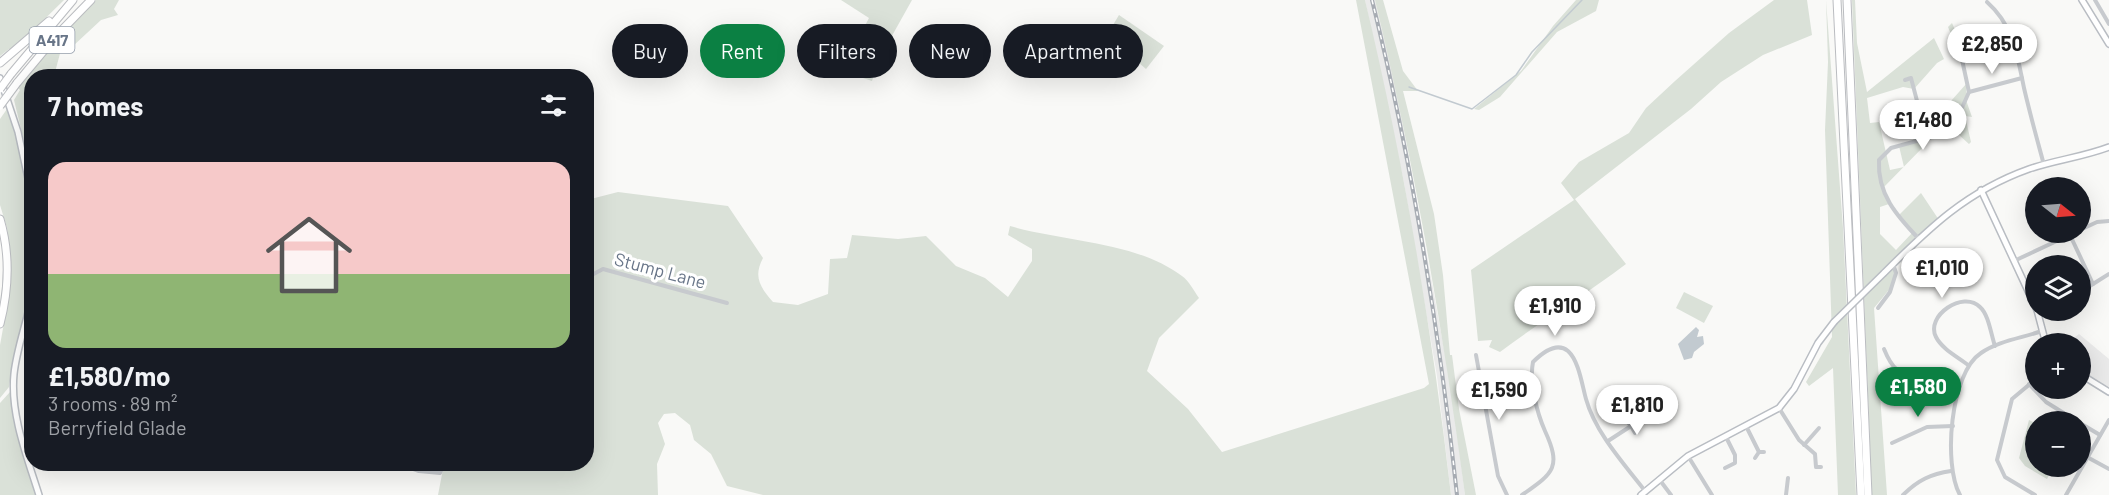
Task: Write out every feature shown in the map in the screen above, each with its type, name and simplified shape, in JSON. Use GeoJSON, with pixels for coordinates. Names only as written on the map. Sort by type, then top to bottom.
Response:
{"type":"FeatureCollection","features":[{"type":"Feature","properties":{"kind":"highway","name":"A417"},"geometry":{"type":"LineString","coordinates":[[28,69],[49,43],[91,0]]}},
{"type":"Feature","properties":{"kind":"highway"},"geometry":{"type":"LineString","coordinates":[[1837,0],[1861,495]]}},
{"type":"Feature","properties":{"kind":"highway"},"geometry":{"type":"LineString","coordinates":[[1847,0],[1868,495]]}},
{"type":"Feature","properties":{"kind":"highway","name":"A417"},"geometry":{"type":"LineString","coordinates":[[0,89],[72,1]]}},
{"type":"Feature","properties":{"kind":"highway"},"geometry":{"type":"LineString","coordinates":[[0,63],[72,1]]}},
{"type":"Feature","properties":{"kind":"highway","name":"A417"},"geometry":{"type":"LineString","coordinates":[[0,106],[24,74]]}},
{"type":"Feature","properties":{"kind":"highway"},"geometry":{"type":"LineString","coordinates":[[0,219],[7,261],[7,288],[0,324]]}},
{"type":"Feature","properties":{"kind":"street"},"geometry":{"type":"LineString","coordinates":[[2082,0],[2109,44]]}},
{"type":"Feature","properties":{"kind":"street"},"geometry":{"type":"LineString","coordinates":[[2096,0],[2109,24]]}},
{"type":"Feature","properties":{"kind":"street"},"geometry":{"type":"LineString","coordinates":[[1987,2],[1997,10],[2015,42],[2044,165]]}},
{"type":"Feature","properties":{"kind":"street"},"geometry":{"type":"LineString","coordinates":[[1919,239],[1889,204],[1883,188],[1880,160],[1891,148],[1927,139],[1941,132],[1955,117],[1969,92],[1962,55],[1967,54]]}},
{"type":"Feature","properties":{"kind":"street"},"geometry":{"type":"LineString","coordinates":[[0,78],[24,158]]}},
{"type":"Feature","properties":{"kind":"street"},"geometry":{"type":"LineString","coordinates":[[1905,80],[1911,78],[1927,139]]}},
{"type":"Feature","properties":{"kind":"street"},"geometry":{"type":"LineString","coordinates":[[1969,92],[2022,78]]}},
{"type":"Feature","properties":{"kind":"street"},"geometry":{"type":"LineString","coordinates":[[1522,495],[1543,480],[1554,462],[1555,452],[1545,430],[1530,374],[1533,362],[1541,354],[1553,348],[1562,348],[1569,352],[1575,360],[1587,405],[1643,493],[1688,456],[1779,408],[1794,389],[1818,343],[1834,322],[1960,202],[1981,190],[2044,165],[2109,147]]}},
{"type":"Feature","properties":{"kind":"street"},"geometry":{"type":"LineString","coordinates":[[1981,190],[2025,285]]}},
{"type":"Feature","properties":{"kind":"street"},"geometry":{"type":"LineString","coordinates":[[2091,225],[2109,221]]}},
{"type":"Feature","properties":{"kind":"street"},"geometry":{"type":"LineString","coordinates":[[2014,261],[2053,243]]}},
{"type":"Feature","properties":{"kind":"street"},"geometry":{"type":"LineString","coordinates":[[2074,243],[2093,284],[2109,274]]}},
{"type":"Feature","properties":{"kind":"street"},"geometry":{"type":"LineString","coordinates":[[1878,308],[1890,292],[1896,273],[1893,264]]}},
{"type":"Feature","properties":{"kind":"street","name":"Stump Lane"},"geometry":{"type":"LineString","coordinates":[[594,274],[603,269],[728,303]]}},
{"type":"Feature","properties":{"kind":"street"},"geometry":{"type":"LineString","coordinates":[[1968,365],[1941,344],[1934,331],[1940,314],[1954,304],[1962,301],[1972,302],[1980,307],[1995,346]]}},
{"type":"Feature","properties":{"kind":"street"},"geometry":{"type":"LineString","coordinates":[[1960,495],[1951,471],[1953,426],[1957,396],[1968,365],[1980,353],[1995,346],[2042,331],[2039,321]]}},
{"type":"Feature","properties":{"kind":"street"},"geometry":{"type":"LineString","coordinates":[[24,326],[16,359],[14,392],[24,446]]}},
{"type":"Feature","properties":{"kind":"street"},"geometry":{"type":"LineString","coordinates":[[1884,349],[1891,366],[1900,373],[1925,380],[1957,396]]}},
{"type":"Feature","properties":{"kind":"street"},"geometry":{"type":"LineString","coordinates":[[1476,355],[1498,476],[1507,495]]}},
{"type":"Feature","properties":{"kind":"street"},"geometry":{"type":"LineString","coordinates":[[2091,381],[2109,392]]}},
{"type":"Feature","properties":{"kind":"street"},"geometry":{"type":"LineString","coordinates":[[2025,387],[2016,393],[2009,405],[1996,460],[2005,477],[2035,495]]}},
{"type":"Feature","properties":{"kind":"street"},"geometry":{"type":"LineString","coordinates":[[2043,399],[2061,411]]}},
{"type":"Feature","properties":{"kind":"street"},"geometry":{"type":"LineString","coordinates":[[1779,408],[1804,445],[1815,454],[1816,467]]}},
{"type":"Feature","properties":{"kind":"street"},"geometry":{"type":"LineString","coordinates":[[1626,420],[1635,433]]}},
{"type":"Feature","properties":{"kind":"street"},"geometry":{"type":"LineString","coordinates":[[2091,450],[2109,420]]}},
{"type":"Feature","properties":{"kind":"street"},"geometry":{"type":"LineString","coordinates":[[1608,441],[1631,426]]}},
{"type":"Feature","properties":{"kind":"street"},"geometry":{"type":"LineString","coordinates":[[1746,426],[1762,452],[1755,458]]}},
{"type":"Feature","properties":{"kind":"street"},"geometry":{"type":"LineString","coordinates":[[1892,443],[1927,427],[1953,426]]}},
{"type":"Feature","properties":{"kind":"street"},"geometry":{"type":"LineString","coordinates":[[1804,445],[1819,428]]}},
{"type":"Feature","properties":{"kind":"street"},"geometry":{"type":"LineString","coordinates":[[2091,429],[2100,435]]}},
{"type":"Feature","properties":{"kind":"street"},"geometry":{"type":"LineString","coordinates":[[1725,436],[1735,455],[1735,463],[1725,468]]}},
{"type":"Feature","properties":{"kind":"street"},"geometry":{"type":"LineString","coordinates":[[1688,456],[1712,495]]}},
{"type":"Feature","properties":{"kind":"street"},"geometry":{"type":"LineString","coordinates":[[2091,459],[2109,469]]}},
{"type":"Feature","properties":{"kind":"street"},"geometry":{"type":"LineString","coordinates":[[31,471],[39,495]]}},
{"type":"Feature","properties":{"kind":"street"},"geometry":{"type":"LineString","coordinates":[[419,471],[440,473],[441,471]]}},
{"type":"Feature","properties":{"kind":"street"},"geometry":{"type":"LineString","coordinates":[[1903,495],[1922,479],[1933,474],[1951,471]]}},
{"type":"Feature","properties":{"kind":"street"},"geometry":{"type":"LineString","coordinates":[[2066,495],[2076,477]]}},
{"type":"Feature","properties":{"kind":"street"},"geometry":{"type":"LineString","coordinates":[[1786,495],[1788,478]]}},
{"type":"Feature","properties":{"kind":"street"},"geometry":{"type":"LineString","coordinates":[[1659,479],[1671,495]]}},
{"type":"Feature","properties":{"kind":"shaded area"},"geometry":{"type":"Polygon","coordinates":[[[0,0],[64,0],[12,51],[9,49],[0,56],[0,0]]]}},
{"type":"Feature","properties":{"kind":"shaded area"},"geometry":{"type":"Polygon","coordinates":[[[96,0],[119,0],[114,9],[118,15],[101,20],[73,46],[62,46],[56,69],[34,69],[62,35],[96,0]]]}},
{"type":"Feature","properties":{"kind":"shaded area"},"geometry":{"type":"Polygon","coordinates":[[[841,0],[912,0],[897,27],[897,24],[866,24],[869,18],[841,0]]]}},
{"type":"Feature","properties":{"kind":"shaded area"},"geometry":{"type":"Polygon","coordinates":[[[1356,0],[1365,0],[1416,246],[1451,495],[763,495],[727,486],[711,454],[694,440],[690,425],[675,413],[664,414],[658,423],[665,444],[657,464],[658,495],[438,495],[443,471],[594,471],[594,198],[618,192],[728,206],[763,258],[758,276],[759,282],[773,302],[798,305],[828,294],[830,259],[847,258],[852,235],[898,239],[926,236],[956,266],[985,278],[1008,297],[1032,261],[1032,249],[1008,235],[1010,226],[1122,249],[1163,264],[1182,276],[1199,298],[1159,338],[1147,371],[1188,409],[1222,452],[1424,388],[1429,384],[1356,0]]]}},
{"type":"Feature","properties":{"kind":"shaded area"},"geometry":{"type":"Polygon","coordinates":[[[1365,0],[1375,0],[1397,92],[1451,387],[1465,495],[1451,495],[1437,376],[1404,183],[1365,0]]]}},
{"type":"Feature","properties":{"kind":"shaded area"},"geometry":{"type":"Polygon","coordinates":[[[1375,0],[1383,0],[1403,71],[1418,91],[1403,91],[1434,214],[1443,275],[1450,355],[1452,355],[1459,409],[1476,495],[1465,495],[1426,246],[1375,0]]]}},
{"type":"Feature","properties":{"kind":"shaded area"},"geometry":{"type":"Polygon","coordinates":[[[1576,0],[1599,0],[1596,11],[1557,32],[1500,97],[1479,110],[1474,109],[1521,71],[1553,26],[1576,0]]]}},
{"type":"Feature","properties":{"kind":"shaded area"},"geometry":{"type":"Polygon","coordinates":[[[1774,0],[1807,0],[1812,35],[1763,55],[1721,82],[1691,109],[1575,199],[1626,264],[1500,352],[1489,347],[1492,340],[1478,341],[1471,270],[1574,200],[1561,183],[1579,162],[1629,133],[1646,108],[1675,81],[1729,33],[1774,0]]]}},
{"type":"Feature","properties":{"kind":"shaded area"},"geometry":{"type":"Polygon","coordinates":[[[1826,0],[1843,228],[1856,495],[1838,495],[1833,368],[1809,386],[1806,382],[1832,337],[1825,130],[1828,62],[1826,0]]]}},
{"type":"Feature","properties":{"kind":"shaded area"},"geometry":{"type":"Polygon","coordinates":[[[1852,0],[1855,0],[1857,43],[1867,92],[1934,38],[1944,59],[1937,63],[1914,89],[1903,87],[1867,98],[1870,123],[1879,122],[1890,170],[1903,167],[1883,188],[1889,204],[1880,207],[1880,234],[1896,250],[1913,232],[1898,216],[1921,193],[1939,220],[1893,264],[1896,273],[1890,292],[1888,291],[1874,308],[1887,495],[1872,495],[1852,0]]]}},
{"type":"Feature","properties":{"kind":"shaded area"},"geometry":{"type":"Polygon","coordinates":[[[1119,15],[1132,24],[1114,24],[1119,15]]]}},
{"type":"Feature","properties":{"kind":"shaded area"},"geometry":{"type":"Polygon","coordinates":[[[2005,22],[2015,42],[1996,49],[1994,47],[1963,63],[1948,27],[1952,23],[1963,48],[1990,34],[2005,22]]]}},
{"type":"Feature","properties":{"kind":"shaded area"},"geometry":{"type":"Polygon","coordinates":[[[1143,32],[1164,46],[1146,69],[1143,66],[1143,32]]]}},
{"type":"Feature","properties":{"kind":"shaded area"},"geometry":{"type":"Polygon","coordinates":[[[24,81],[24,141],[14,100],[20,90],[18,88],[24,81]]]}},
{"type":"Feature","properties":{"kind":"shaded area"},"geometry":{"type":"Polygon","coordinates":[[[1967,83],[1966,100],[1972,117],[1965,116],[1971,142],[1969,144],[1948,125],[1961,110],[1951,101],[1967,83]]]}},
{"type":"Feature","properties":{"kind":"shaded area"},"geometry":{"type":"Polygon","coordinates":[[[7,109],[24,168],[24,315],[9,387],[0,398],[0,345],[10,290],[11,267],[7,228],[0,205],[0,119],[7,109]]]}},
{"type":"Feature","properties":{"kind":"shaded area"},"geometry":{"type":"Polygon","coordinates":[[[1922,116],[1941,132],[1927,139],[1928,142],[1904,167],[1899,146],[1914,142],[1911,125],[1923,123],[1922,116]]]}},
{"type":"Feature","properties":{"kind":"shaded area"},"geometry":{"type":"Polygon","coordinates":[[[1684,292],[1713,306],[1704,323],[1676,308],[1684,292]]]}},
{"type":"Feature","properties":{"kind":"shaded area"},"geometry":{"type":"Polygon","coordinates":[[[1696,327],[1699,330],[1697,337],[1703,336],[1704,344],[1694,352],[1692,358],[1684,360],[1678,344],[1696,327]]]}},
{"type":"Feature","properties":{"kind":"shaded area"},"geometry":{"type":"Polygon","coordinates":[[[2091,344],[2109,359],[2109,386],[2106,390],[2091,380],[2091,344]]]}},
{"type":"Feature","properties":{"kind":"shaded area"},"geometry":{"type":"Polygon","coordinates":[[[10,392],[24,451],[24,471],[30,471],[37,495],[0,495],[0,403],[10,392]]]}},
{"type":"Feature","properties":{"kind":"shaded area"},"geometry":{"type":"Polygon","coordinates":[[[2025,435],[2025,466],[2019,458],[2025,435]]]}},
{"type":"Feature","properties":{"kind":"waterway"},"geometry":{"type":"LineString","coordinates":[[1409,87],[1472,109],[1516,75],[1532,52],[1582,0]]}},
{"type":"Feature","properties":{"kind":"railway"},"geometry":{"type":"LineString","coordinates":[[1372,0],[1400,122],[1423,246],[1442,370],[1457,495]]}}]}
